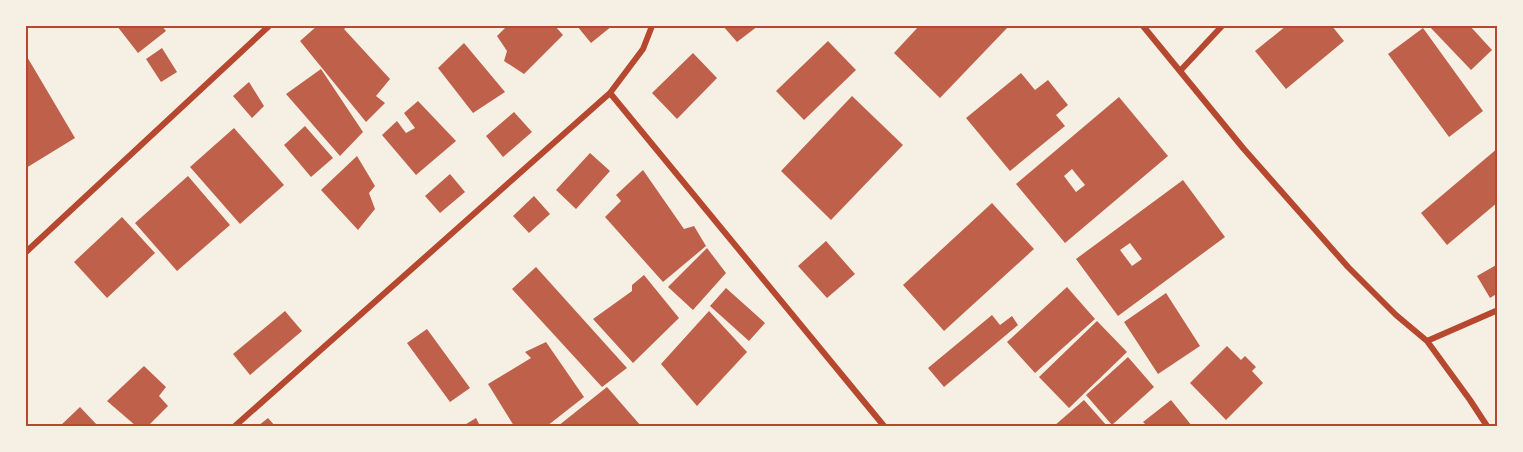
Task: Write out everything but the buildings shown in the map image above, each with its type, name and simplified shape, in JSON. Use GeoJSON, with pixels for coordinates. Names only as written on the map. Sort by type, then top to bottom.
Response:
{"type":"FeatureCollection","features":[{"type":"Feature","properties":{"kind":"street"},"geometry":{"type":"LineString","coordinates":[[26,252],[269,26]]}},
{"type":"Feature","properties":{"kind":"street"},"geometry":{"type":"LineString","coordinates":[[236,426],[610,93],[644,50],[652,26]]}},
{"type":"Feature","properties":{"kind":"street"},"geometry":{"type":"LineString","coordinates":[[1143,26],[1243,148],[1348,267],[1396,315],[1427,341],[1487,426]]}},
{"type":"Feature","properties":{"kind":"street"},"geometry":{"type":"LineString","coordinates":[[1180,71],[1222,26]]}},
{"type":"Feature","properties":{"kind":"street"},"geometry":{"type":"LineString","coordinates":[[610,93],[884,426]]}},
{"type":"Feature","properties":{"kind":"street"},"geometry":{"type":"LineString","coordinates":[[1427,341],[1497,310]]}}]}
